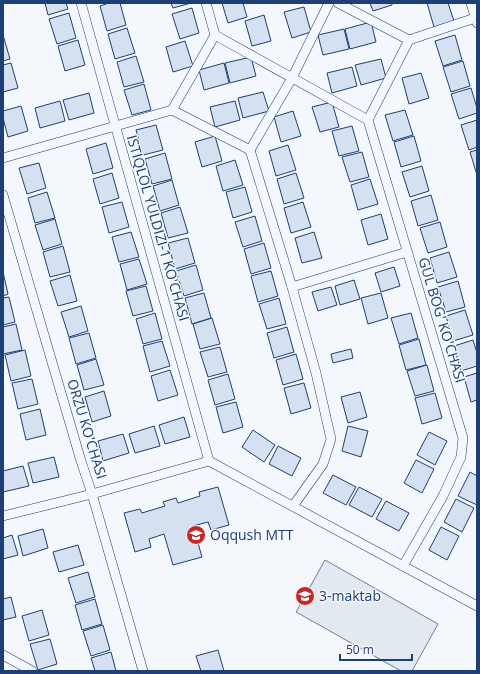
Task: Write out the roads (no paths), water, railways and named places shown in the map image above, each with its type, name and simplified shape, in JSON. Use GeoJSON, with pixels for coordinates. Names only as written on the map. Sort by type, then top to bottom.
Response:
{"type":"FeatureCollection","features":[{"type":"Feature","properties":{"kind":"street","name":"ISTIQLOL YULDIZI-1 KO'CHASI"},"geometry":{"type":"LineString","coordinates":[[81,3],[209,461]]}},
{"type":"Feature","properties":{"kind":"street"},"geometry":{"type":"LineString","coordinates":[[206,3],[215,35],[368,120],[409,40]]}},
{"type":"Feature","properties":{"kind":"street"},"geometry":{"type":"LineString","coordinates":[[250,150],[292,78],[329,3]]}},
{"type":"Feature","properties":{"kind":"street"},"geometry":{"type":"LineString","coordinates":[[338,3],[409,40],[476,21],[471,3]]}},
{"type":"Feature","properties":{"kind":"street"},"geometry":{"type":"LineString","coordinates":[[3,158],[172,110],[215,35]]}},
{"type":"Feature","properties":{"kind":"street"},"geometry":{"type":"LineString","coordinates":[[172,110],[250,150],[292,287],[316,373],[330,439],[323,464],[293,506]]}},
{"type":"Feature","properties":{"kind":"street","name":"GUL BOG' KO'CHASI"},"geometry":{"type":"LineString","coordinates":[[368,120],[464,438],[462,457],[403,566]]}},
{"type":"Feature","properties":{"kind":"street","name":"ORZU KO'CHASI"},"geometry":{"type":"LineString","coordinates":[[3,195],[143,671]]}},
{"type":"Feature","properties":{"kind":"street"},"geometry":{"type":"LineString","coordinates":[[292,287],[407,252]]}},
{"type":"Feature","properties":{"kind":"street"},"geometry":{"type":"LineString","coordinates":[[3,516],[92,494],[209,461],[477,606]]}},
{"type":"Feature","properties":{"kind":"street"},"geometry":{"type":"LineString","coordinates":[[3,655],[32,671]]}},
{"type":"Feature","properties":{"kind":"place","name":"Oqqush MTT"},"geometry":{"type":"Point","coordinates":[196,535]}},
{"type":"Feature","properties":{"kind":"place","name":"3-maktab"},"geometry":{"type":"Point","coordinates":[305,596]}}]}
